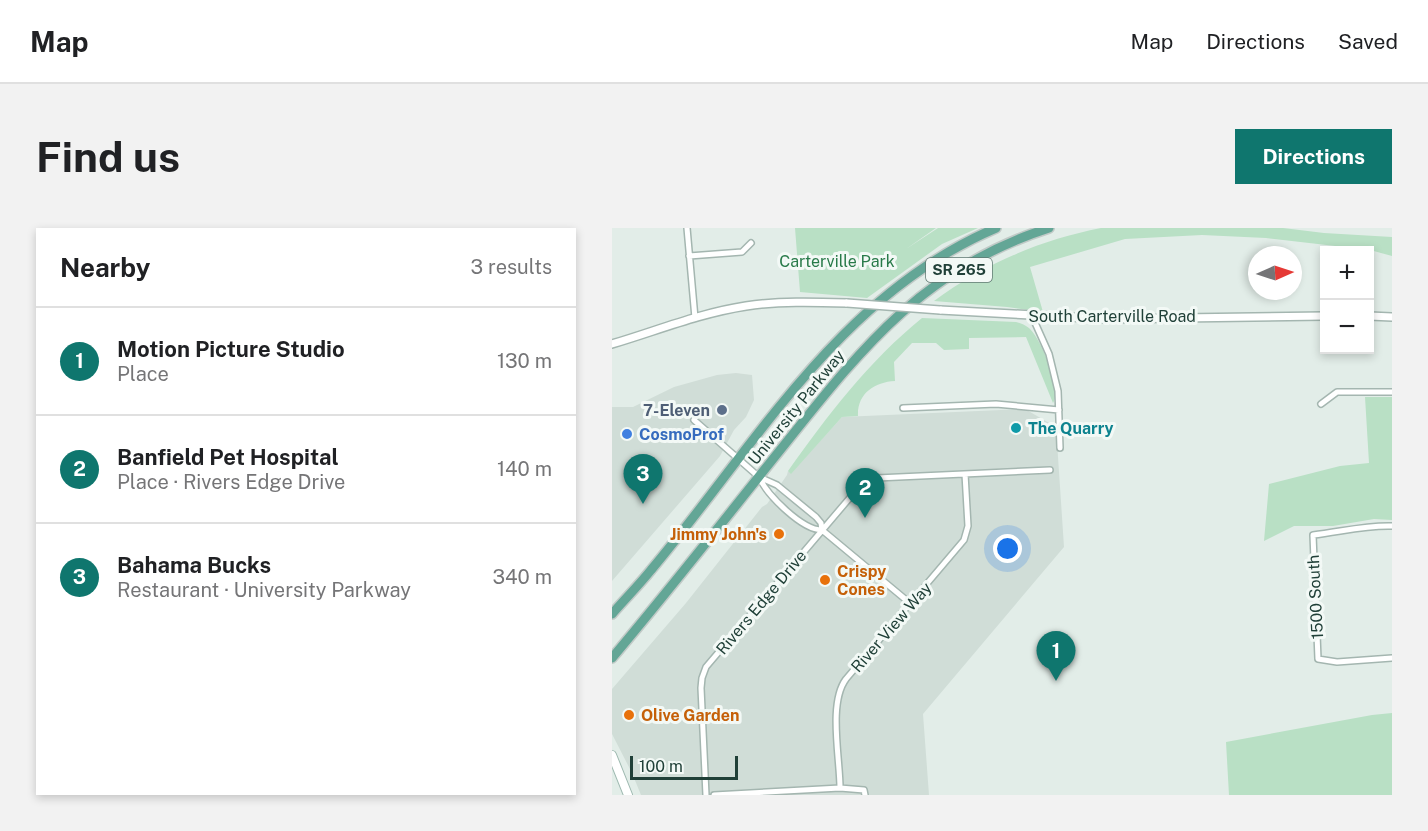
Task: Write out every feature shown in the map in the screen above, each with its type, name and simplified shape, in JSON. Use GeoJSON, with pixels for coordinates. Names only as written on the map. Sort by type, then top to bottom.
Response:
{"type":"FeatureCollection","features":[{"type":"Feature","properties":{"kind":"main road","name":"University Parkway"},"geometry":{"type":"LineString","coordinates":[[612,614],[652,569],[738,458],[834,342],[904,281],[934,260],[996,228]]}},
{"type":"Feature","properties":{"kind":"main road","name":"University Parkway"},"geometry":{"type":"LineString","coordinates":[[612,658],[871,340],[930,289],[974,261],[1020,238],[1049,228]]}},
{"type":"Feature","properties":{"kind":"main road"},"geometry":{"type":"LineString","coordinates":[[612,755],[628,795]]}},
{"type":"Feature","properties":{"kind":"street"},"geometry":{"type":"LineString","coordinates":[[687,228],[695,318]]}},
{"type":"Feature","properties":{"kind":"street"},"geometry":{"type":"LineString","coordinates":[[689,256],[742,252],[751,243]]}},
{"type":"Feature","properties":{"kind":"street","name":"South Carterville Road"},"geometry":{"type":"LineString","coordinates":[[612,344],[695,318],[745,306],[779,302],[847,303],[1106,319],[1320,316]]}},
{"type":"Feature","properties":{"kind":"street"},"geometry":{"type":"LineString","coordinates":[[1032,316],[1049,354],[1058,390],[1060,448]]}},
{"type":"Feature","properties":{"kind":"street"},"geometry":{"type":"LineString","coordinates":[[1374,316],[1392,317]]}},
{"type":"Feature","properties":{"kind":"street"},"geometry":{"type":"LineString","coordinates":[[1321,404],[1337,392],[1392,392]]}},
{"type":"Feature","properties":{"kind":"street"},"geometry":{"type":"LineString","coordinates":[[903,408],[985,404],[1059,410]]}},
{"type":"Feature","properties":{"kind":"street"},"geometry":{"type":"LineString","coordinates":[[694,420],[759,477],[775,499],[808,527],[822,530],[911,604]]}},
{"type":"Feature","properties":{"kind":"street","name":"Rivers Edge Drive"},"geometry":{"type":"LineString","coordinates":[[706,795],[701,688],[703,673],[855,490],[866,482],[878,478],[1050,470]]}},
{"type":"Feature","properties":{"kind":"street","name":"River View Way"},"geometry":{"type":"LineString","coordinates":[[840,788],[836,708],[839,692],[846,679],[964,540],[968,526],[965,474]]}},
{"type":"Feature","properties":{"kind":"street"},"geometry":{"type":"LineString","coordinates":[[759,477],[777,485],[816,517],[821,522],[822,530]]}},
{"type":"Feature","properties":{"kind":"street","name":"1500 South"},"geometry":{"type":"LineString","coordinates":[[1392,525],[1359,527],[1313,535],[1318,659],[1337,662],[1392,658]]}},
{"type":"Feature","properties":{"kind":"street"},"geometry":{"type":"LineString","coordinates":[[714,795],[840,788],[864,792]]}},
{"type":"Feature","properties":{"kind":"shaded area"},"geometry":{"type":"Polygon","coordinates":[[[736,373],[752,375],[754,400],[746,417],[734,430],[720,456],[612,581],[612,407],[633,407],[674,387],[717,375],[736,373]]]}},
{"type":"Feature","properties":{"kind":"shaded area"},"geometry":{"type":"Polygon","coordinates":[[[1025,409],[1056,427],[1064,547],[923,714],[929,795],[641,795],[612,734],[612,689],[686,603],[762,507],[767,504],[788,471],[791,473],[842,417],[1025,409]]]}},
{"type":"Feature","properties":{"kind":"green space","name":"Carterville Park"},"geometry":{"type":"Polygon","coordinates":[[[795,228],[936,228],[906,249],[938,228],[978,228],[942,244],[867,298],[800,292],[795,228]]]}},
{"type":"Feature","properties":{"kind":"green space"},"geometry":{"type":"Polygon","coordinates":[[[1101,228],[1283,228],[1392,237],[1392,256],[1374,251],[1374,246],[1335,246],[1266,238],[1202,235],[1125,239],[1030,267],[1043,312],[934,301],[973,276],[1013,255],[1078,233],[1101,228]]]}},
{"type":"Feature","properties":{"kind":"green space"},"geometry":{"type":"Polygon","coordinates":[[[922,318],[1016,322],[1026,326],[1039,342],[1049,364],[1055,387],[1053,403],[1026,337],[969,338],[969,349],[944,350],[936,343],[912,343],[894,362],[895,381],[880,384],[868,391],[860,401],[858,416],[842,417],[791,474],[788,471],[850,390],[884,352],[922,318]]]}},
{"type":"Feature","properties":{"kind":"green space"},"geometry":{"type":"Polygon","coordinates":[[[1365,397],[1392,397],[1392,520],[1374,519],[1333,526],[1294,526],[1264,541],[1269,484],[1340,466],[1369,463],[1365,397]]]}},
{"type":"Feature","properties":{"kind":"green space"},"geometry":{"type":"Polygon","coordinates":[[[1392,713],[1392,795],[1229,795],[1226,742],[1392,713]]]}},
{"type":"Feature","properties":{"kind":"place","name":"7-Eleven"},"geometry":{"type":"Point","coordinates":[722,410]}},
{"type":"Feature","properties":{"kind":"place","name":"The Quarry"},"geometry":{"type":"Point","coordinates":[1016,428]}},
{"type":"Feature","properties":{"kind":"place","name":"CosmoProf"},"geometry":{"type":"Point","coordinates":[627,434]}},
{"type":"Feature","properties":{"kind":"place","name":"Bahama Bucks"},"geometry":{"type":"Point","coordinates":[643,504]}},
{"type":"Feature","properties":{"kind":"place","name":"Banfield Pet Hospital"},"geometry":{"type":"Point","coordinates":[865,518]}},
{"type":"Feature","properties":{"kind":"place","name":"Jimmy John's"},"geometry":{"type":"Point","coordinates":[779,534]}},
{"type":"Feature","properties":{"kind":"place","name":"Crispy Cones"},"geometry":{"type":"Point","coordinates":[825,580]}},
{"type":"Feature","properties":{"kind":"place","name":"Motion Picture Studio"},"geometry":{"type":"Point","coordinates":[1056,681]}},
{"type":"Feature","properties":{"kind":"place","name":"Olive Garden"},"geometry":{"type":"Point","coordinates":[629,715]}}]}
